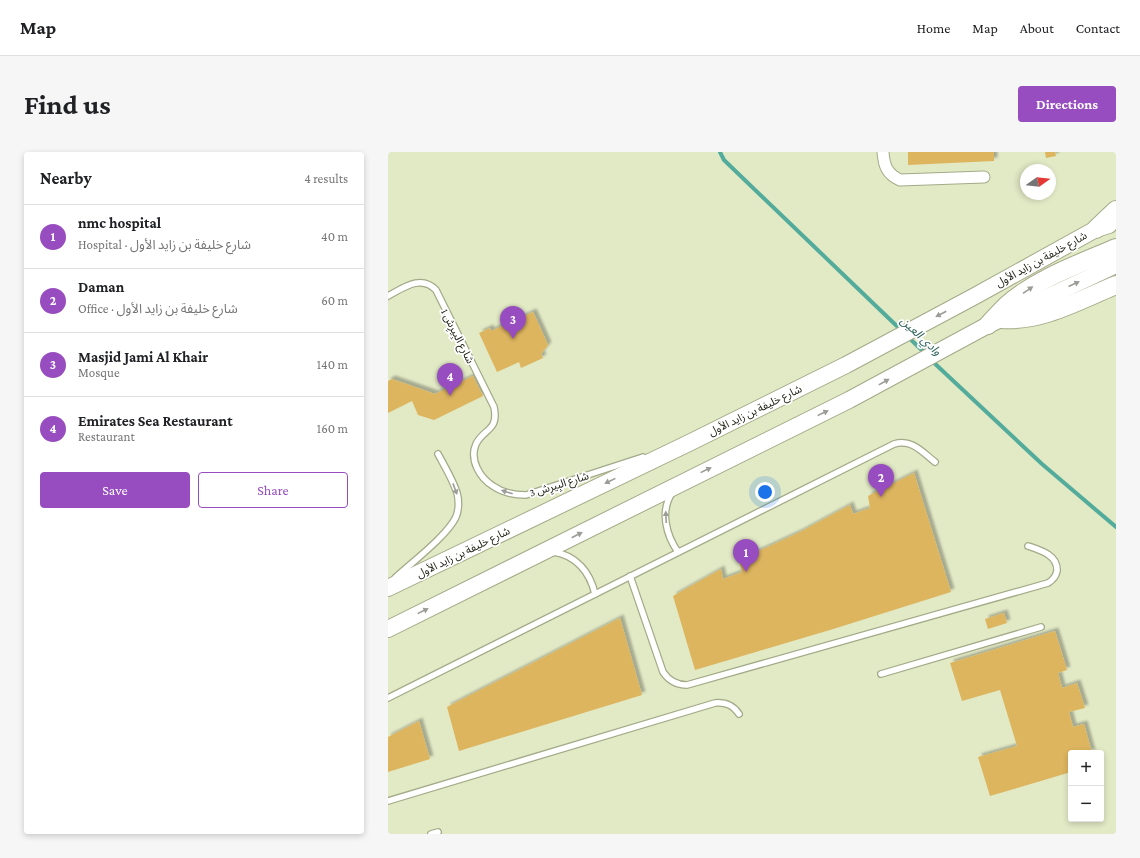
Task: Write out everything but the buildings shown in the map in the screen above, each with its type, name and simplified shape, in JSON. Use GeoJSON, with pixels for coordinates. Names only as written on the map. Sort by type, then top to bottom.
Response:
{"type":"FeatureCollection","features":[{"type":"Feature","properties":{"kind":"main road"},"geometry":{"type":"LineString","coordinates":[[1096,229],[1116,210]]}},
{"type":"Feature","properties":{"kind":"main road","name":"شارع خليفة بن زايد الأول"},"geometry":{"type":"LineString","coordinates":[[388,588],[691,442],[846,365],[976,296],[1096,229],[1116,222]]}},
{"type":"Feature","properties":{"kind":"main road"},"geometry":{"type":"LineString","coordinates":[[994,322],[1008,305],[1035,285],[1051,276],[1116,248]]}},
{"type":"Feature","properties":{"kind":"main road"},"geometry":{"type":"LineString","coordinates":[[388,628],[849,400],[994,322],[1116,265]]}},
{"type":"Feature","properties":{"kind":"main road"},"geometry":{"type":"LineString","coordinates":[[994,322],[1030,318],[1045,314],[1116,285]]}},
{"type":"Feature","properties":{"kind":"street"},"geometry":{"type":"LineString","coordinates":[[883,152],[886,168],[889,174],[900,180],[984,177]]}},
{"type":"Feature","properties":{"kind":"lane","name":"شارع البِيرِش 1"},"geometry":{"type":"LineString","coordinates":[[388,296],[415,283],[421,282],[432,286],[436,290],[494,407],[495,418],[490,430]]}},
{"type":"Feature","properties":{"kind":"lane","name":"شارع البِيرِش 3"},"geometry":{"type":"LineString","coordinates":[[490,430],[482,436],[476,444],[474,458],[477,468],[484,478],[493,486],[503,491],[526,495],[691,442]]}},
{"type":"Feature","properties":{"kind":"lane"},"geometry":{"type":"LineString","coordinates":[[388,698],[894,444],[903,442],[912,444],[935,462]]}},
{"type":"Feature","properties":{"kind":"lane"},"geometry":{"type":"LineString","coordinates":[[388,584],[431,546],[456,517],[459,506],[458,494],[438,454]]}},
{"type":"Feature","properties":{"kind":"lane"},"geometry":{"type":"LineString","coordinates":[[678,552],[673,545],[667,529],[665,512],[670,496],[679,483]]}},
{"type":"Feature","properties":{"kind":"lane"},"geometry":{"type":"LineString","coordinates":[[630,576],[663,672],[666,677],[674,683],[687,685],[1052,581],[1057,573],[1054,560],[1047,554],[1028,546]]}},
{"type":"Feature","properties":{"kind":"lane"},"geometry":{"type":"LineString","coordinates":[[545,551],[564,555],[579,564],[590,577],[595,594]]}},
{"type":"Feature","properties":{"kind":"lane"},"geometry":{"type":"LineString","coordinates":[[881,674],[1041,627]]}},
{"type":"Feature","properties":{"kind":"lane"},"geometry":{"type":"LineString","coordinates":[[388,801],[464,780],[715,703],[722,702],[729,704],[735,708],[739,714]]}},
{"type":"Feature","properties":{"kind":"lane"},"geometry":{"type":"LineString","coordinates":[[431,834],[438,832]]}},
{"type":"Feature","properties":{"kind":"waterway","name":"وادي العين"},"geometry":{"type":"LineString","coordinates":[[720,152],[724,160],[902,331]]}},
{"type":"Feature","properties":{"kind":"waterway","name":"وادي العين"},"geometry":{"type":"LineString","coordinates":[[907,336],[927,355]]}},
{"type":"Feature","properties":{"kind":"waterway","name":"وادي العين"},"geometry":{"type":"LineString","coordinates":[[931,360],[1042,464],[1116,527]]}},
{"type":"Feature","properties":{"kind":"place","name":"Masjid Jami Al Khair"},"geometry":{"type":"Point","coordinates":[513,339]}},
{"type":"Feature","properties":{"kind":"place","name":"Emirates Sea Restaurant"},"geometry":{"type":"Point","coordinates":[450,396]}},
{"type":"Feature","properties":{"kind":"place","name":"Daman"},"geometry":{"type":"Point","coordinates":[881,497]}},
{"type":"Feature","properties":{"kind":"place","name":"nmc hospital"},"geometry":{"type":"Point","coordinates":[746,572]}}]}
